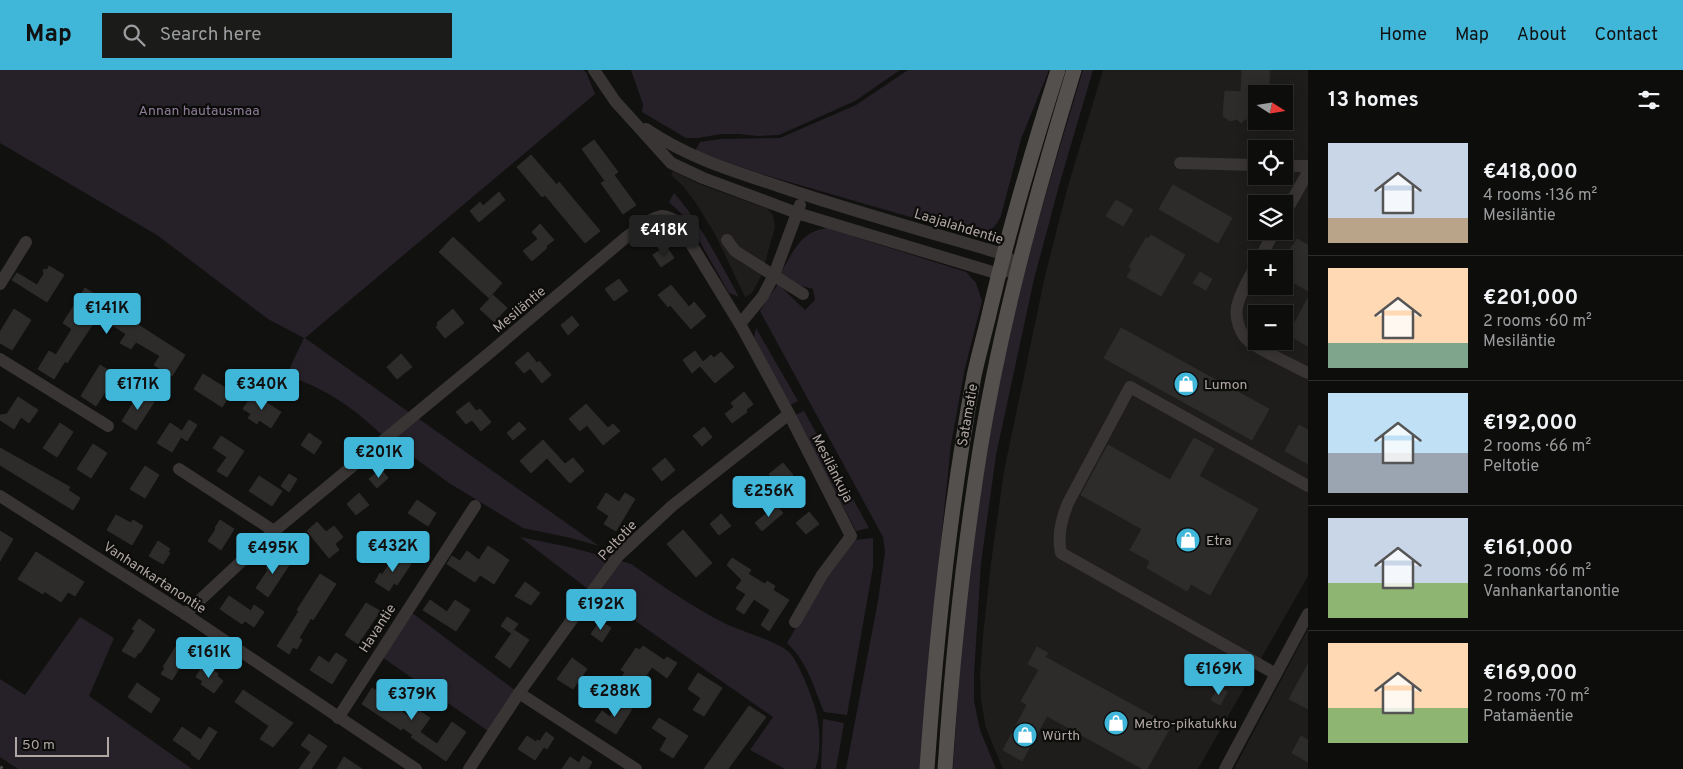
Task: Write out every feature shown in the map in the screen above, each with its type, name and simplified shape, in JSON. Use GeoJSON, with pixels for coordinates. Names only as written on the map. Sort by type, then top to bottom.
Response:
{"type":"FeatureCollection","features":[{"type":"Feature","properties":{"kind":"main road","name":"Satamatie"},"geometry":{"type":"LineString","coordinates":[[927,769],[933,678],[961,449],[975,373],[1033,147],[1058,70]]}},
{"type":"Feature","properties":{"kind":"main road","name":"Satamatie"},"geometry":{"type":"LineString","coordinates":[[945,769],[952,669],[966,546],[980,450],[1019,266],[1049,153],[1074,70]]}},
{"type":"Feature","properties":{"kind":"street","name":"Laajalahdentie"},"geometry":{"type":"LineString","coordinates":[[594,70],[630,119],[671,162],[704,178],[797,213],[999,274]]}},
{"type":"Feature","properties":{"kind":"street","name":"Laajalahdentie"},"geometry":{"type":"LineString","coordinates":[[630,119],[680,150],[711,163],[804,194],[1004,254],[1019,266]]}},
{"type":"Feature","properties":{"kind":"street"},"geometry":{"type":"LineString","coordinates":[[1180,163],[1248,165]]}},
{"type":"Feature","properties":{"kind":"street"},"geometry":{"type":"LineString","coordinates":[[1293,166],[1308,166]]}},
{"type":"Feature","properties":{"kind":"street"},"geometry":{"type":"LineString","coordinates":[[1293,199],[1308,172]]}},
{"type":"Feature","properties":{"kind":"street"},"geometry":{"type":"LineString","coordinates":[[740,324],[763,296],[774,275],[804,194]]}},
{"type":"Feature","properties":{"kind":"street","name":"Mesiläntie"},"geometry":{"type":"LineString","coordinates":[[185,614],[274,531],[624,239],[647,222],[661,216],[677,221],[740,324]]}},
{"type":"Feature","properties":{"kind":"street"},"geometry":{"type":"LineString","coordinates":[[727,240],[735,251],[803,294]]}},
{"type":"Feature","properties":{"kind":"street"},"geometry":{"type":"LineString","coordinates":[[0,284],[26,242]]}},
{"type":"Feature","properties":{"kind":"street"},"geometry":{"type":"LineString","coordinates":[[999,274],[1019,266]]}},
{"type":"Feature","properties":{"kind":"street"},"geometry":{"type":"LineString","coordinates":[[1248,281],[1237,309],[1237,322],[1248,341],[1308,373]]}},
{"type":"Feature","properties":{"kind":"street","name":"Mesilänkuja"},"geometry":{"type":"LineString","coordinates":[[740,324],[789,414],[851,536],[822,575],[795,622]]}},
{"type":"Feature","properties":{"kind":"street"},"geometry":{"type":"LineString","coordinates":[[0,359],[108,426]]}},
{"type":"Feature","properties":{"kind":"street"},"geometry":{"type":"LineString","coordinates":[[1276,674],[1061,553],[1059,538],[1064,511],[1068,501],[1130,387],[1308,486]]}},
{"type":"Feature","properties":{"kind":"street","name":"Peltotie"},"geometry":{"type":"LineString","coordinates":[[468,769],[519,693],[618,556],[672,506],[789,414]]}},
{"type":"Feature","properties":{"kind":"street"},"geometry":{"type":"LineString","coordinates":[[179,469],[274,531]]}},
{"type":"Feature","properties":{"kind":"street","name":"Vanhankartanontie"},"geometry":{"type":"LineString","coordinates":[[0,496],[185,614],[416,769]]}},
{"type":"Feature","properties":{"kind":"street","name":"Havantie"},"geometry":{"type":"LineString","coordinates":[[338,718],[475,506]]}},
{"type":"Feature","properties":{"kind":"street"},"geometry":{"type":"LineString","coordinates":[[1225,769],[1308,614]]}},
{"type":"Feature","properties":{"kind":"street"},"geometry":{"type":"LineString","coordinates":[[519,693],[636,769]]}},
{"type":"Feature","properties":{"kind":"shaded area"},"geometry":{"type":"Polygon","coordinates":[[[1103,70],[1308,70],[1308,162],[1293,161],[1293,140],[1248,140],[1248,161],[1178,159],[1175,168],[1248,169],[1248,185],[1293,185],[1293,170],[1304,170],[1289,195],[1248,195],[1248,240],[1265,240],[1261,250],[1248,250],[1248,283],[1232,323],[1248,335],[1248,350],[1269,350],[1308,379],[1308,576],[1198,769],[1003,769],[986,728],[981,700],[980,674],[991,563],[1004,471],[1045,276],[1068,186],[1103,70]]]}},
{"type":"Feature","properties":{"kind":"shaded area"},"geometry":{"type":"Polygon","coordinates":[[[673,171],[699,184],[768,209],[773,215],[775,227],[762,274],[752,293],[745,297],[716,236],[696,203],[682,185],[671,175],[673,171]]]}},
{"type":"Feature","properties":{"kind":"shaded area"},"geometry":{"type":"Polygon","coordinates":[[[1308,180],[1308,368],[1274,350],[1293,350],[1293,305],[1248,305],[1248,332],[1245,328],[1241,308],[1248,293],[1248,295],[1293,295],[1293,250],[1270,250],[1274,240],[1293,240],[1293,207],[1308,180]]]}},
{"type":"Feature","properties":{"kind":"shaded area"},"geometry":{"type":"Polygon","coordinates":[[[1308,629],[1308,769],[1234,769],[1308,629]]]}},
{"type":"Feature","properties":{"kind":"green space","name":"Annan hautausmaa"},"geometry":{"type":"Polygon","coordinates":[[[0,70],[583,70],[586,72],[595,94],[305,338],[410,413],[382,435],[361,416],[326,392],[286,376],[304,338],[268,319],[157,235],[0,143],[0,70]]]}},
{"type":"Feature","properties":{"kind":"green space"},"geometry":{"type":"Polygon","coordinates":[[[631,70],[900,70],[855,101],[779,135],[721,134],[686,138],[642,112],[643,104],[631,70]]]}},
{"type":"Feature","properties":{"kind":"green space"},"geometry":{"type":"Polygon","coordinates":[[[908,70],[1049,70],[1021,139],[1001,216],[994,227],[988,232],[976,236],[765,175],[695,151],[700,142],[721,139],[780,138],[856,105],[908,70]]]}},
{"type":"Feature","properties":{"kind":"green space"},"geometry":{"type":"Polygon","coordinates":[[[1083,70],[1093,70],[1034,279],[996,455],[981,563],[974,701],[980,730],[996,769],[953,769],[969,569],[986,450],[1005,354],[1028,258],[1083,70]]]}},
{"type":"Feature","properties":{"kind":"green space"},"geometry":{"type":"Polygon","coordinates":[[[674,193],[701,230],[739,297],[729,293],[684,216],[669,202],[674,193]]]}},
{"type":"Feature","properties":{"kind":"green space"},"geometry":{"type":"Polygon","coordinates":[[[827,228],[966,272],[976,283],[982,301],[965,368],[951,444],[927,676],[921,769],[846,769],[878,601],[885,552],[883,537],[760,311],[778,284],[805,310],[815,300],[813,289],[799,285],[780,274],[793,251],[803,239],[817,230],[827,228]]]}},
{"type":"Feature","properties":{"kind":"green space"},"geometry":{"type":"Polygon","coordinates":[[[756,328],[798,401],[790,405],[754,338],[756,328]]]}},
{"type":"Feature","properties":{"kind":"green space"},"geometry":{"type":"Polygon","coordinates":[[[804,411],[869,528],[856,531],[795,415],[804,411]]]}},
{"type":"Feature","properties":{"kind":"green space"},"geometry":{"type":"Polygon","coordinates":[[[419,419],[599,546],[523,528],[449,483],[390,440],[419,419]]]}},
{"type":"Feature","properties":{"kind":"green space"},"geometry":{"type":"Polygon","coordinates":[[[520,537],[569,547],[610,558],[588,589],[520,537]]]}},
{"type":"Feature","properties":{"kind":"green space"},"geometry":{"type":"Polygon","coordinates":[[[873,538],[873,567],[847,715],[824,712],[805,666],[787,643],[814,597],[854,540],[873,538]]]}},
{"type":"Feature","properties":{"kind":"green space"},"geometry":{"type":"Polygon","coordinates":[[[621,561],[631,564],[676,595],[712,616],[731,626],[778,645],[790,653],[806,683],[817,716],[819,743],[815,769],[785,769],[750,750],[773,717],[598,595],[621,561]]]}},
{"type":"Feature","properties":{"kind":"green space"},"geometry":{"type":"Polygon","coordinates":[[[411,612],[516,691],[488,731],[382,657],[411,612]]]}},
{"type":"Feature","properties":{"kind":"green space"},"geometry":{"type":"Polygon","coordinates":[[[80,617],[114,638],[89,696],[192,769],[18,769],[0,757],[0,679],[25,695],[80,617]]]}},
{"type":"Feature","properties":{"kind":"green space"},"geometry":{"type":"Polygon","coordinates":[[[823,719],[844,723],[836,769],[821,769],[823,719]]]}},
{"type":"Feature","properties":{"kind":"building"},"geometry":{"type":"Polygon","coordinates":[[[1242,70],[1270,70],[1269,85],[1248,85],[1248,119],[1241,123],[1237,119],[1230,121],[1223,116],[1225,91],[1241,92],[1242,70]]]}},
{"type":"Feature","properties":{"kind":"building"},"geometry":{"type":"Polygon","coordinates":[[[594,140],[618,172],[614,175],[636,205],[623,214],[601,183],[605,181],[582,149],[594,140]]]}},
{"type":"Feature","properties":{"kind":"building"},"geometry":{"type":"Polygon","coordinates":[[[531,155],[557,185],[559,182],[600,231],[585,243],[545,195],[542,197],[517,167],[531,155]]]}},
{"type":"Feature","properties":{"kind":"building"},"geometry":{"type":"Polygon","coordinates":[[[1173,185],[1232,218],[1218,243],[1159,209],[1173,185]]]}},
{"type":"Feature","properties":{"kind":"building"},"geometry":{"type":"Polygon","coordinates":[[[499,192],[505,200],[479,222],[470,211],[480,202],[483,206],[499,192]]]}},
{"type":"Feature","properties":{"kind":"building"},"geometry":{"type":"Polygon","coordinates":[[[1116,200],[1133,210],[1123,226],[1106,216],[1116,200]]]}},
{"type":"Feature","properties":{"kind":"building"},"geometry":{"type":"Polygon","coordinates":[[[540,224],[554,240],[532,261],[523,251],[538,239],[532,232],[540,224]]]}},
{"type":"Feature","properties":{"kind":"building"},"geometry":{"type":"Polygon","coordinates":[[[1151,235],[1185,255],[1161,296],[1127,277],[1132,268],[1129,267],[1146,238],[1148,239],[1151,235]]]}},
{"type":"Feature","properties":{"kind":"building"},"geometry":{"type":"Polygon","coordinates":[[[453,237],[502,283],[489,298],[439,252],[453,237]]]}},
{"type":"Feature","properties":{"kind":"building"},"geometry":{"type":"Polygon","coordinates":[[[1297,239],[1308,245],[1308,291],[1293,282],[1293,250],[1290,250],[1297,239]]]}},
{"type":"Feature","properties":{"kind":"building"},"geometry":{"type":"Polygon","coordinates":[[[666,246],[674,258],[661,267],[653,255],[666,246]]]}},
{"type":"Feature","properties":{"kind":"building"},"geometry":{"type":"Polygon","coordinates":[[[49,266],[64,275],[47,302],[12,280],[17,273],[37,285],[44,274],[43,270],[48,269],[49,266]]]}},
{"type":"Feature","properties":{"kind":"building"},"geometry":{"type":"Polygon","coordinates":[[[1200,272],[1212,279],[1206,290],[1193,283],[1200,272]]]}},
{"type":"Feature","properties":{"kind":"building"},"geometry":{"type":"Polygon","coordinates":[[[619,279],[628,291],[614,301],[605,289],[619,279]]]}},
{"type":"Feature","properties":{"kind":"building"},"geometry":{"type":"Polygon","coordinates":[[[671,285],[689,307],[694,302],[706,316],[691,329],[670,305],[668,307],[658,295],[671,285]]]}},
{"type":"Feature","properties":{"kind":"building"},"geometry":{"type":"Polygon","coordinates":[[[85,288],[107,302],[106,304],[185,355],[172,376],[154,365],[160,356],[136,342],[131,349],[120,343],[126,334],[98,316],[54,379],[38,369],[49,351],[56,355],[72,329],[63,323],[85,288]]]}},
{"type":"Feature","properties":{"kind":"building"},"geometry":{"type":"Polygon","coordinates":[[[493,295],[507,308],[494,322],[480,309],[493,295]]]}},
{"type":"Feature","properties":{"kind":"building"},"geometry":{"type":"Polygon","coordinates":[[[1308,298],[1308,346],[1293,338],[1293,326],[1308,298]]]}},
{"type":"Feature","properties":{"kind":"building"},"geometry":{"type":"Polygon","coordinates":[[[14,309],[31,320],[12,350],[0,343],[0,332],[14,309]]]}},
{"type":"Feature","properties":{"kind":"building"},"geometry":{"type":"Polygon","coordinates":[[[453,309],[464,323],[445,338],[436,327],[437,323],[453,309]]]}},
{"type":"Feature","properties":{"kind":"building"},"geometry":{"type":"Polygon","coordinates":[[[572,316],[579,325],[568,335],[561,325],[572,316]]]}},
{"type":"Feature","properties":{"kind":"building","name":"Lumon"},"geometry":{"type":"Polygon","coordinates":[[[1121,328],[1269,409],[1252,440],[1104,358],[1121,328]]]}},
{"type":"Feature","properties":{"kind":"building"},"geometry":{"type":"Polygon","coordinates":[[[695,351],[703,362],[711,355],[714,358],[721,352],[734,367],[715,383],[700,366],[692,373],[683,360],[695,351]]]}},
{"type":"Feature","properties":{"kind":"building"},"geometry":{"type":"Polygon","coordinates":[[[528,352],[551,375],[542,383],[530,368],[524,373],[515,363],[528,352]]]}},
{"type":"Feature","properties":{"kind":"building"},"geometry":{"type":"Polygon","coordinates":[[[401,354],[412,367],[397,379],[387,367],[401,354]]]}},
{"type":"Feature","properties":{"kind":"building"},"geometry":{"type":"Polygon","coordinates":[[[100,365],[116,375],[96,406],[81,396],[100,365]]]}},
{"type":"Feature","properties":{"kind":"building"},"geometry":{"type":"Polygon","coordinates":[[[203,374],[232,392],[222,407],[194,389],[203,374]]]}},
{"type":"Feature","properties":{"kind":"building"},"geometry":{"type":"Polygon","coordinates":[[[140,392],[154,402],[136,430],[122,421],[140,392]]]}},
{"type":"Feature","properties":{"kind":"building"},"geometry":{"type":"Polygon","coordinates":[[[744,392],[753,404],[746,410],[747,412],[732,423],[725,414],[734,407],[731,403],[744,392]]]}},
{"type":"Feature","properties":{"kind":"building"},"geometry":{"type":"Polygon","coordinates":[[[253,394],[281,412],[271,428],[259,420],[257,424],[248,418],[251,414],[243,409],[253,394]]]}},
{"type":"Feature","properties":{"kind":"building"},"geometry":{"type":"Polygon","coordinates":[[[18,397],[38,410],[29,423],[21,417],[14,429],[0,420],[0,415],[7,414],[18,397]]]}},
{"type":"Feature","properties":{"kind":"building"},"geometry":{"type":"Polygon","coordinates":[[[469,402],[476,411],[480,409],[491,422],[481,431],[472,420],[466,424],[456,412],[469,402]]]}},
{"type":"Feature","properties":{"kind":"building"},"geometry":{"type":"Polygon","coordinates":[[[586,404],[608,428],[613,424],[620,431],[603,445],[587,425],[580,431],[569,419],[586,404]]]}},
{"type":"Feature","properties":{"kind":"building"},"geometry":{"type":"Polygon","coordinates":[[[189,420],[197,425],[187,441],[181,437],[172,452],[157,443],[170,423],[182,431],[189,420]]]}},
{"type":"Feature","properties":{"kind":"building"},"geometry":{"type":"Polygon","coordinates":[[[519,422],[526,429],[513,440],[507,433],[519,422]]]}},
{"type":"Feature","properties":{"kind":"building"},"geometry":{"type":"Polygon","coordinates":[[[60,423],[73,432],[57,457],[43,448],[60,423]]]}},
{"type":"Feature","properties":{"kind":"building"},"geometry":{"type":"Polygon","coordinates":[[[1299,425],[1308,430],[1308,464],[1285,451],[1299,425]]]}},
{"type":"Feature","properties":{"kind":"building"},"geometry":{"type":"Polygon","coordinates":[[[704,427],[712,437],[702,446],[693,436],[704,427]]]}},
{"type":"Feature","properties":{"kind":"building"},"geometry":{"type":"Polygon","coordinates":[[[309,433],[322,442],[314,454],[301,445],[309,433]]]}},
{"type":"Feature","properties":{"kind":"building"},"geometry":{"type":"Polygon","coordinates":[[[221,436],[244,451],[227,477],[217,471],[227,457],[213,448],[221,436]]]}},
{"type":"Feature","properties":{"kind":"building","name":"Etra"},"geometry":{"type":"Polygon","coordinates":[[[1194,438],[1214,449],[1199,476],[1258,509],[1210,595],[1191,584],[1187,591],[1147,568],[1150,561],[1130,550],[1142,529],[1081,495],[1108,445],[1170,480],[1194,438]]]}},
{"type":"Feature","properties":{"kind":"building"},"geometry":{"type":"Polygon","coordinates":[[[543,440],[565,464],[573,458],[584,471],[570,483],[547,458],[531,473],[520,461],[543,440]]]}},
{"type":"Feature","properties":{"kind":"building"},"geometry":{"type":"Polygon","coordinates":[[[93,444],[107,453],[91,478],[77,469],[93,444]]]}},
{"type":"Feature","properties":{"kind":"building"},"geometry":{"type":"Polygon","coordinates":[[[0,448],[70,487],[68,490],[80,498],[73,510],[0,465],[0,448]]]}},
{"type":"Feature","properties":{"kind":"building"},"geometry":{"type":"Polygon","coordinates":[[[665,458],[675,470],[662,481],[652,469],[665,458]]]}},
{"type":"Feature","properties":{"kind":"building"},"geometry":{"type":"Polygon","coordinates":[[[783,463],[793,475],[779,486],[769,474],[783,463]]]}},
{"type":"Feature","properties":{"kind":"building"},"geometry":{"type":"Polygon","coordinates":[[[145,466],[159,475],[145,498],[130,489],[145,466]]]}},
{"type":"Feature","properties":{"kind":"building"},"geometry":{"type":"Polygon","coordinates":[[[381,469],[388,478],[377,488],[369,479],[381,469]]]}},
{"type":"Feature","properties":{"kind":"building"},"geometry":{"type":"Polygon","coordinates":[[[289,474],[297,479],[289,492],[281,486],[289,474]]]}},
{"type":"Feature","properties":{"kind":"building"},"geometry":{"type":"Polygon","coordinates":[[[259,476],[282,491],[272,506],[249,491],[259,476]]]}},
{"type":"Feature","properties":{"kind":"building"},"geometry":{"type":"Polygon","coordinates":[[[359,493],[369,505],[356,515],[347,504],[359,493]]]}},
{"type":"Feature","properties":{"kind":"building"},"geometry":{"type":"Polygon","coordinates":[[[606,493],[619,502],[625,493],[635,499],[616,531],[604,524],[609,516],[597,508],[606,493]]]}},
{"type":"Feature","properties":{"kind":"building"},"geometry":{"type":"Polygon","coordinates":[[[417,500],[436,513],[428,526],[408,513],[417,500]]]}},
{"type":"Feature","properties":{"kind":"building"},"geometry":{"type":"Polygon","coordinates":[[[776,505],[783,513],[762,531],[755,523],[776,505]]]}},
{"type":"Feature","properties":{"kind":"building"},"geometry":{"type":"Polygon","coordinates":[[[809,512],[819,524],[806,534],[796,523],[809,512]]]}},
{"type":"Feature","properties":{"kind":"building"},"geometry":{"type":"Polygon","coordinates":[[[721,514],[731,526],[719,535],[710,524],[721,514]]]}},
{"type":"Feature","properties":{"kind":"building"},"geometry":{"type":"Polygon","coordinates":[[[116,515],[131,523],[133,520],[143,526],[132,545],[107,530],[116,515]]]}},
{"type":"Feature","properties":{"kind":"building"},"geometry":{"type":"Polygon","coordinates":[[[220,520],[234,529],[221,550],[208,541],[220,520]]]}},
{"type":"Feature","properties":{"kind":"building"},"geometry":{"type":"Polygon","coordinates":[[[317,522],[326,532],[334,526],[343,537],[335,544],[339,550],[329,558],[307,531],[317,522]]]}},
{"type":"Feature","properties":{"kind":"building"},"geometry":{"type":"Polygon","coordinates":[[[683,530],[712,563],[696,577],[667,544],[683,530]]]}},
{"type":"Feature","properties":{"kind":"building"},"geometry":{"type":"Polygon","coordinates":[[[0,531],[13,539],[0,561],[0,531]]]}},
{"type":"Feature","properties":{"kind":"building"},"geometry":{"type":"Polygon","coordinates":[[[158,541],[170,549],[168,552],[170,553],[163,564],[149,556],[158,541]]]}},
{"type":"Feature","properties":{"kind":"building"},"geometry":{"type":"Polygon","coordinates":[[[488,546],[509,560],[494,584],[480,575],[475,582],[447,564],[452,556],[460,561],[467,551],[479,560],[488,546]]]}},
{"type":"Feature","properties":{"kind":"building"},"geometry":{"type":"Polygon","coordinates":[[[36,552],[84,582],[75,596],[68,592],[61,602],[44,591],[43,594],[18,579],[36,552]]]}},
{"type":"Feature","properties":{"kind":"building"},"geometry":{"type":"Polygon","coordinates":[[[279,554],[291,562],[268,597],[256,588],[268,570],[266,568],[273,558],[275,559],[279,554]]]}},
{"type":"Feature","properties":{"kind":"building"},"geometry":{"type":"Polygon","coordinates":[[[396,554],[411,564],[397,585],[394,583],[389,591],[375,582],[396,554]]]}},
{"type":"Feature","properties":{"kind":"building"},"geometry":{"type":"Polygon","coordinates":[[[732,558],[751,570],[748,574],[765,584],[767,581],[775,586],[773,590],[789,600],[769,631],[761,625],[770,610],[754,599],[744,614],[736,609],[746,594],[736,588],[742,580],[727,565],[732,558]]]}},
{"type":"Feature","properties":{"kind":"building"},"geometry":{"type":"Polygon","coordinates":[[[320,574],[336,584],[299,638],[302,640],[297,649],[293,647],[289,654],[277,646],[320,574]]]}},
{"type":"Feature","properties":{"kind":"building"},"geometry":{"type":"Polygon","coordinates":[[[525,582],[540,593],[531,605],[515,596],[525,582]]]}},
{"type":"Feature","properties":{"kind":"building"},"geometry":{"type":"Polygon","coordinates":[[[229,596],[251,611],[254,605],[264,612],[254,627],[245,621],[242,624],[220,609],[229,596]]]}},
{"type":"Feature","properties":{"kind":"building"},"geometry":{"type":"Polygon","coordinates":[[[430,600],[447,612],[455,600],[470,610],[456,631],[423,610],[430,600]]]}},
{"type":"Feature","properties":{"kind":"building"},"geometry":{"type":"Polygon","coordinates":[[[366,603],[380,611],[358,644],[345,635],[366,603]]]}},
{"type":"Feature","properties":{"kind":"building"},"geometry":{"type":"Polygon","coordinates":[[[507,617],[518,624],[511,633],[501,626],[507,617]]]}},
{"type":"Feature","properties":{"kind":"building"},"geometry":{"type":"Polygon","coordinates":[[[139,619],[155,630],[135,658],[122,651],[135,630],[132,629],[139,619]]]}},
{"type":"Feature","properties":{"kind":"building"},"geometry":{"type":"Polygon","coordinates":[[[600,621],[611,628],[602,642],[591,634],[600,621]]]}},
{"type":"Feature","properties":{"kind":"building"},"geometry":{"type":"Polygon","coordinates":[[[514,630],[529,640],[510,668],[495,657],[514,630]]]}},
{"type":"Feature","properties":{"kind":"building"},"geometry":{"type":"Polygon","coordinates":[[[177,645],[189,652],[172,680],[161,674],[165,668],[163,667],[177,645]]]}},
{"type":"Feature","properties":{"kind":"building"},"geometry":{"type":"Polygon","coordinates":[[[643,646],[664,660],[667,657],[677,663],[667,678],[652,667],[641,682],[639,681],[635,686],[622,677],[625,672],[621,670],[636,648],[640,650],[643,646]]]}},
{"type":"Feature","properties":{"kind":"building"},"geometry":{"type":"Polygon","coordinates":[[[1037,647],[1048,653],[1045,657],[1171,726],[1147,769],[1143,769],[1047,716],[1022,761],[1003,750],[1027,705],[1021,701],[1039,670],[1028,664],[1037,647]]]}},
{"type":"Feature","properties":{"kind":"building"},"geometry":{"type":"Polygon","coordinates":[[[336,653],[347,660],[332,684],[310,670],[319,656],[329,663],[336,653]]]}},
{"type":"Feature","properties":{"kind":"building"},"geometry":{"type":"Polygon","coordinates":[[[572,658],[587,669],[573,689],[557,679],[572,658]]]}},
{"type":"Feature","properties":{"kind":"building"},"geometry":{"type":"Polygon","coordinates":[[[204,664],[218,674],[217,676],[223,681],[214,693],[201,684],[203,681],[196,677],[204,664]]]}},
{"type":"Feature","properties":{"kind":"building"},"geometry":{"type":"Polygon","coordinates":[[[1308,664],[1308,709],[1289,699],[1308,664]]]}},
{"type":"Feature","properties":{"kind":"building"},"geometry":{"type":"Polygon","coordinates":[[[698,673],[722,688],[704,716],[693,710],[701,698],[688,689],[698,673]]]}},
{"type":"Feature","properties":{"kind":"building"},"geometry":{"type":"Polygon","coordinates":[[[389,680],[400,688],[390,703],[409,717],[415,708],[430,718],[420,732],[437,744],[452,722],[466,732],[446,761],[411,737],[413,735],[403,728],[401,730],[362,704],[372,688],[380,693],[389,680]]]}},
{"type":"Feature","properties":{"kind":"building"},"geometry":{"type":"Polygon","coordinates":[[[137,683],[160,699],[151,713],[128,697],[137,683]]]}},
{"type":"Feature","properties":{"kind":"building"},"geometry":{"type":"Polygon","coordinates":[[[1219,687],[1227,692],[1220,705],[1211,700],[1219,687]]]}},
{"type":"Feature","properties":{"kind":"building"},"geometry":{"type":"Polygon","coordinates":[[[243,690],[293,723],[273,747],[260,739],[269,726],[235,702],[243,690]]]}},
{"type":"Feature","properties":{"kind":"building"},"geometry":{"type":"Polygon","coordinates":[[[620,701],[632,709],[616,734],[595,721],[602,711],[610,717],[620,701]]]}},
{"type":"Feature","properties":{"kind":"building"},"geometry":{"type":"Polygon","coordinates":[[[749,706],[766,717],[728,769],[704,769],[749,706]]]}},
{"type":"Feature","properties":{"kind":"building"},"geometry":{"type":"Polygon","coordinates":[[[659,718],[688,736],[673,758],[660,750],[667,738],[652,728],[659,718]]]}},
{"type":"Feature","properties":{"kind":"building"},"geometry":{"type":"Polygon","coordinates":[[[182,727],[201,740],[209,727],[217,732],[199,760],[173,740],[182,727]]]}},
{"type":"Feature","properties":{"kind":"building"},"geometry":{"type":"Polygon","coordinates":[[[546,732],[554,738],[547,749],[544,747],[535,760],[518,749],[527,736],[536,742],[537,740],[540,741],[546,732]]]}},
{"type":"Feature","properties":{"kind":"building"},"geometry":{"type":"Polygon","coordinates":[[[309,734],[327,746],[311,769],[299,769],[311,752],[301,745],[309,734]]]}},
{"type":"Feature","properties":{"kind":"building"},"geometry":{"type":"Polygon","coordinates":[[[1301,736],[1308,740],[1308,762],[1292,753],[1301,736]]]}},
{"type":"Feature","properties":{"kind":"building"},"geometry":{"type":"Polygon","coordinates":[[[583,756],[592,762],[588,769],[562,769],[570,757],[579,763],[583,756]]]}},
{"type":"Feature","properties":{"kind":"building"},"geometry":{"type":"Polygon","coordinates":[[[344,757],[362,769],[337,769],[344,757]]]}},
{"type":"Feature","properties":{"kind":"place","name":"Lumon"},"geometry":{"type":"Point","coordinates":[1186,384]}},
{"type":"Feature","properties":{"kind":"place","name":"Etra"},"geometry":{"type":"Point","coordinates":[1188,540]}},
{"type":"Feature","properties":{"kind":"place","name":"Metro-pikatukku"},"geometry":{"type":"Point","coordinates":[1116,723]}},
{"type":"Feature","properties":{"kind":"place","name":"Würth"},"geometry":{"type":"Point","coordinates":[1025,735]}}]}
